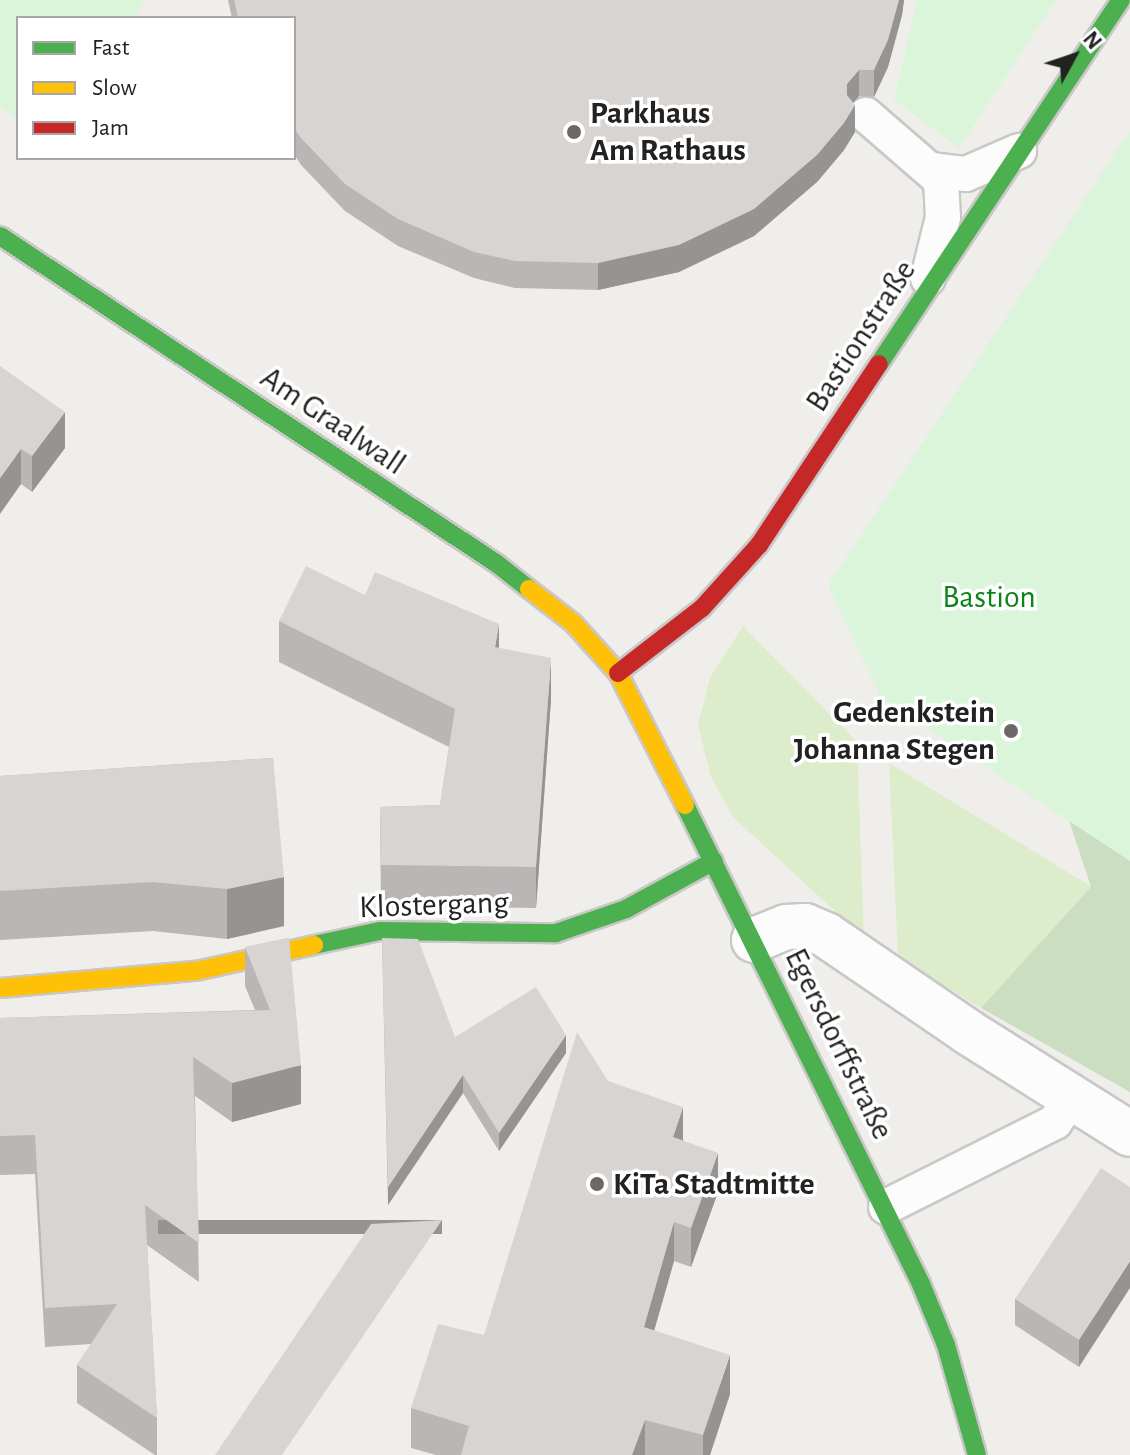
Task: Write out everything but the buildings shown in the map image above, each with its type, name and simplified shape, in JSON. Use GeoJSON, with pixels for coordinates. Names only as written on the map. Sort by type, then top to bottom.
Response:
{"type":"FeatureCollection","features":[{"type":"Feature","properties":{"kind":"street","name":"Bastionstraße"},"geometry":{"type":"LineString","coordinates":[[618,673],[702,608],[759,545],[1121,0]]}},
{"type":"Feature","properties":{"kind":"street","name":"Am Graalwall"},"geometry":{"type":"LineString","coordinates":[[0,236],[496,563],[573,623],[618,673]]}},
{"type":"Feature","properties":{"kind":"street","name":"Egersdorffstraße"},"geometry":{"type":"LineString","coordinates":[[618,673],[886,1207],[946,1345],[977,1455]]}},
{"type":"Feature","properties":{"kind":"street","name":"Klostergang"},"geometry":{"type":"LineString","coordinates":[[0,988],[196,971],[380,931],[556,933],[626,909],[714,861]]}},
{"type":"Feature","properties":{"kind":"street"},"geometry":{"type":"LineString","coordinates":[[754,940],[786,927],[805,926],[826,935],[1130,1134]]}},
{"type":"Feature","properties":{"kind":"lane"},"geometry":{"type":"LineString","coordinates":[[866,115],[941,180],[944,199],[925,292]]}},
{"type":"Feature","properties":{"kind":"lane"},"geometry":{"type":"LineString","coordinates":[[933,170],[966,174],[1019,151]]}},
{"type":"Feature","properties":{"kind":"lane"},"geometry":{"type":"LineString","coordinates":[[886,1207],[1055,1122],[1071,1098]]}},
{"type":"Feature","properties":{"kind":"green space"},"geometry":{"type":"Polygon","coordinates":[[[0,0],[145,0],[136,16],[16,16],[16,119],[0,107],[0,0]]]}},
{"type":"Feature","properties":{"kind":"green space"},"geometry":{"type":"Polygon","coordinates":[[[917,0],[1056,0],[959,148],[894,100],[917,0]]]}},
{"type":"Feature","properties":{"kind":"green space","name":"Bastion"},"geometry":{"type":"Polygon","coordinates":[[[1130,130],[1130,861],[881,698],[828,585],[1130,130]]]}},
{"type":"Feature","properties":{"kind":"green space"},"geometry":{"type":"Polygon","coordinates":[[[1130,557],[1130,1092],[981,1008],[1091,887],[1060,793],[1130,557]]]}},
{"type":"Feature","properties":{"kind":"green space"},"geometry":{"type":"Polygon","coordinates":[[[743,626],[857,742],[864,938],[733,817],[711,777],[698,725],[710,678],[743,626]]]}},
{"type":"Feature","properties":{"kind":"green space"},"geometry":{"type":"Polygon","coordinates":[[[889,763],[1092,887],[981,1008],[898,958],[889,763]]]}},
{"type":"Feature","properties":{"kind":"traffic: fast"},"geometry":{"type":"LineString","coordinates":[[879,364],[1121,0]]}},
{"type":"Feature","properties":{"kind":"traffic: fast"},"geometry":{"type":"LineString","coordinates":[[0,236],[496,563],[529,589]]}},
{"type":"Feature","properties":{"kind":"traffic: fast"},"geometry":{"type":"LineString","coordinates":[[685,805],[921,1284],[946,1345],[977,1455]]}},
{"type":"Feature","properties":{"kind":"traffic: fast"},"geometry":{"type":"LineString","coordinates":[[314,945],[380,931],[556,933],[626,909],[714,861]]}},
{"type":"Feature","properties":{"kind":"traffic: slow"},"geometry":{"type":"LineString","coordinates":[[529,589],[573,623],[618,673],[685,805]]}},
{"type":"Feature","properties":{"kind":"traffic: slow"},"geometry":{"type":"LineString","coordinates":[[0,988],[196,971],[314,945]]}},
{"type":"Feature","properties":{"kind":"traffic: jam"},"geometry":{"type":"LineString","coordinates":[[618,673],[702,608],[759,545],[879,364]]}},
{"type":"Feature","properties":{"kind":"place","name":"Parkhaus Am Rathaus"},"geometry":{"type":"Point","coordinates":[574,132]}},
{"type":"Feature","properties":{"kind":"place","name":"Gedenkstein Johanna Stegen"},"geometry":{"type":"Point","coordinates":[1011,731]}},
{"type":"Feature","properties":{"kind":"place","name":"KiTa Stadtmitte"},"geometry":{"type":"Point","coordinates":[597,1184]}}]}
